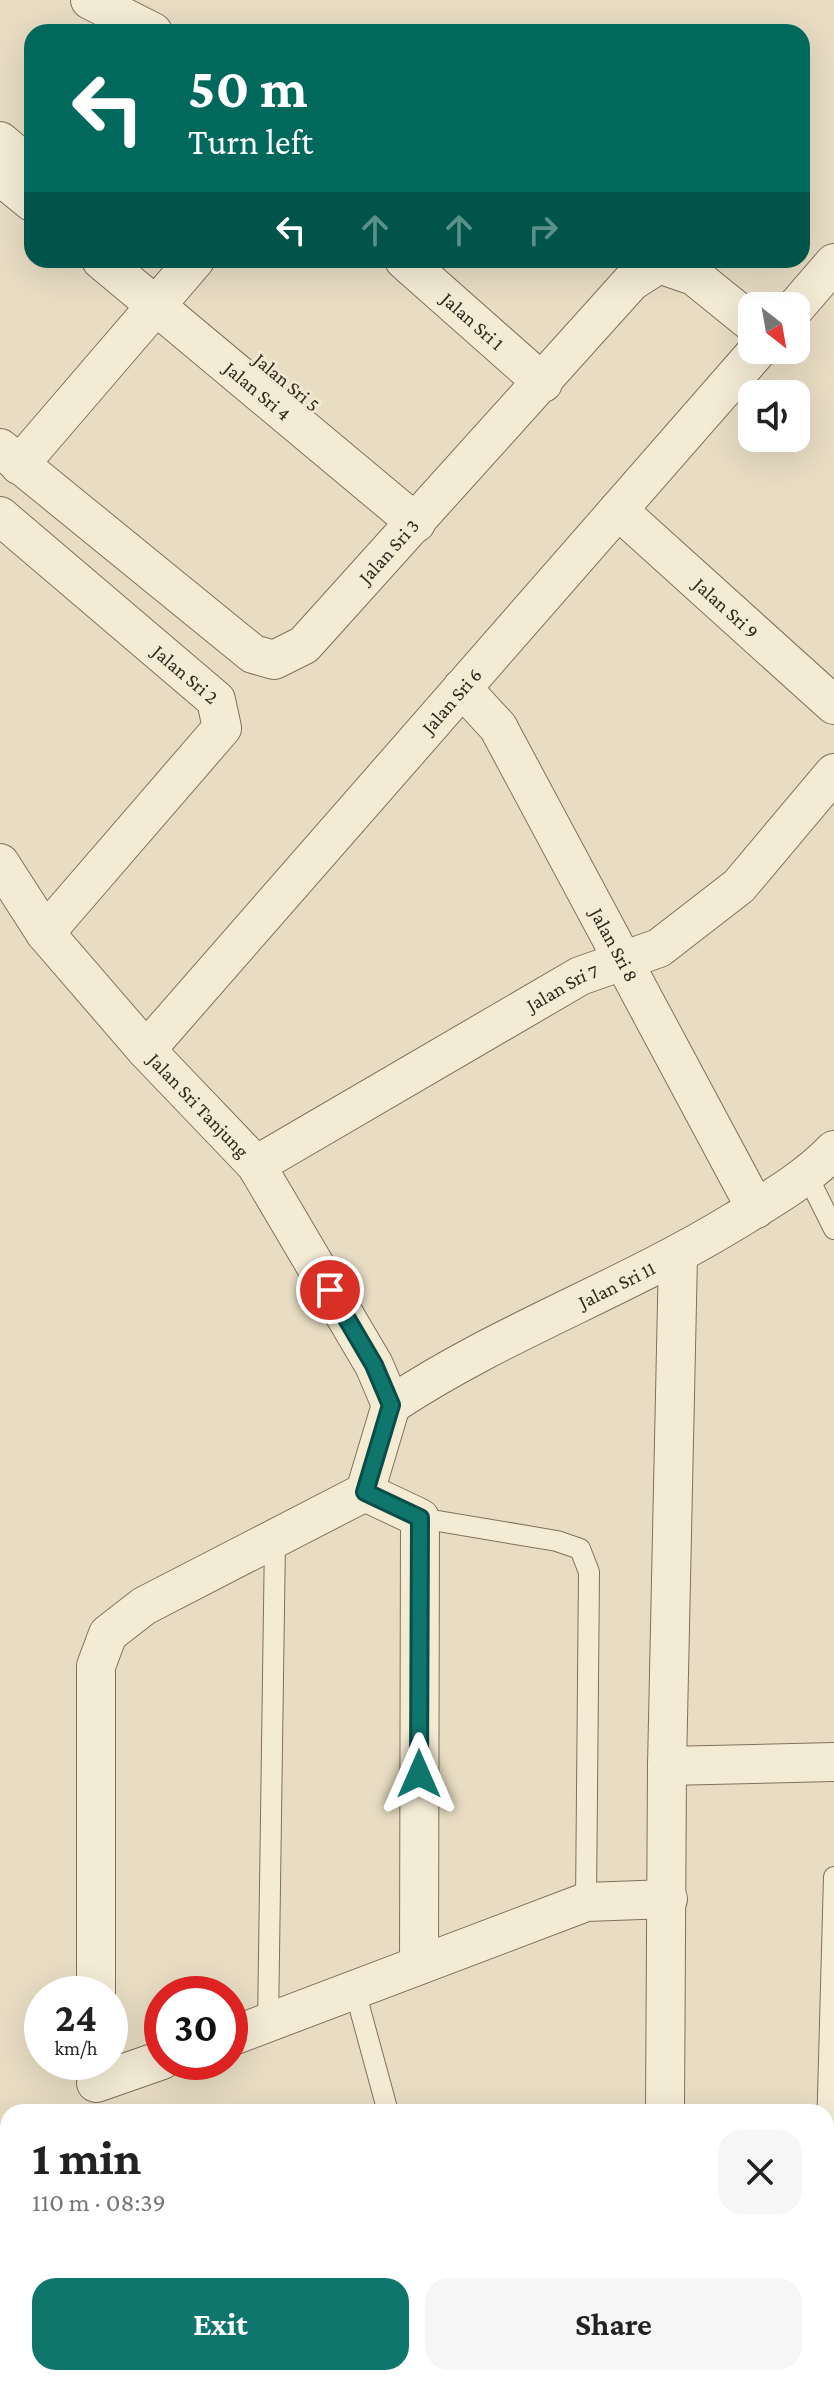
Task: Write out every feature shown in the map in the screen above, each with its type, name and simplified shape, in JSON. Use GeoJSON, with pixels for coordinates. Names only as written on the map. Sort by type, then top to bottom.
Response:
{"type":"FeatureCollection","features":[{"type":"Feature","properties":{"kind":"street"},"geometry":{"type":"LineString","coordinates":[[90,0],[137,24]]}},
{"type":"Feature","properties":{"kind":"street"},"geometry":{"type":"LineString","coordinates":[[0,141],[24,161]]}},
{"type":"Feature","properties":{"kind":"street"},"geometry":{"type":"LineString","coordinates":[[0,176],[24,196]]}},
{"type":"Feature","properties":{"kind":"street"},"geometry":{"type":"LineString","coordinates":[[809,292],[834,263]]}},
{"type":"Feature","properties":{"kind":"street"},"geometry":{"type":"LineString","coordinates":[[10,456],[174,284],[125,268]]}},
{"type":"Feature","properties":{"kind":"street","name":"Jalan Sri 5"},"geometry":{"type":"LineString","coordinates":[[153,268],[174,284],[424,514]]}},
{"type":"Feature","properties":{"kind":"street","name":"Jalan Sri 1"},"geometry":{"type":"LineString","coordinates":[[413,268],[543,383]]}},
{"type":"Feature","properties":{"kind":"street","name":"Jalan Sri 3"},"geometry":{"type":"LineString","coordinates":[[10,456],[253,654],[274,660],[304,645],[631,282],[653,268]]}},
{"type":"Feature","properties":{"kind":"street","name":"Jalan Sri 3"},"geometry":{"type":"LineString","coordinates":[[671,268],[694,276],[738,312]]}},
{"type":"Feature","properties":{"kind":"street","name":"Jalan Sri 6"},"geometry":{"type":"LineString","coordinates":[[146,1050],[746,364]]}},
{"type":"Feature","properties":{"kind":"street","name":"Jalan Sri 9"},"geometry":{"type":"LineString","coordinates":[[618,510],[829,690]]}},
{"type":"Feature","properties":{"kind":"street","name":"Jalan Sri 2"},"geometry":{"type":"LineString","coordinates":[[0,516],[216,700],[222,728],[45,933]]}},
{"type":"Feature","properties":{"kind":"street","name":"Jalan Sri 8"},"geometry":{"type":"LineString","coordinates":[[462,688],[498,727],[756,1209]]}},
{"type":"Feature","properties":{"kind":"street","name":"Jalan Sri 7"},"geometry":{"type":"LineString","coordinates":[[256,1165],[580,976],[659,948],[739,886],[834,773]]}},
{"type":"Feature","properties":{"kind":"street","name":"Jalan Sri Tanjung"},"geometry":{"type":"LineString","coordinates":[[0,863],[45,933],[146,1050],[256,1165],[374,1365],[391,1405]]}},
{"type":"Feature","properties":{"kind":"street","name":"Jalan Sri 11"},"geometry":{"type":"LineString","coordinates":[[391,1405],[431,1378],[678,1256],[808,1177],[834,1150]]}},
{"type":"Feature","properties":{"kind":"street"},"geometry":{"type":"LineString","coordinates":[[665,2104],[667,1766],[678,1256]]}},
{"type":"Feature","properties":{"kind":"street"},"geometry":{"type":"LineString","coordinates":[[96,1976],[96,1666],[108,1634],[144,1606],[365,1492],[391,1405]]}},
{"type":"Feature","properties":{"kind":"street"},"geometry":{"type":"LineString","coordinates":[[365,1492],[420,1518],[419,1965]]}},
{"type":"Feature","properties":{"kind":"street"},"geometry":{"type":"LineString","coordinates":[[667,1766],[834,1762]]}},
{"type":"Feature","properties":{"kind":"street"},"geometry":{"type":"LineString","coordinates":[[248,2031],[586,1902],[668,1899]]}},
{"type":"Feature","properties":{"kind":"street"},"geometry":{"type":"LineString","coordinates":[[96,2086],[144,2067]]}},
{"type":"Feature","properties":{"kind":"lane"},"geometry":{"type":"LineString","coordinates":[[808,1177],[834,1229]]}},
{"type":"Feature","properties":{"kind":"lane"},"geometry":{"type":"LineString","coordinates":[[420,1518],[557,1541],[580,1549],[589,1572],[586,1902]]}},
{"type":"Feature","properties":{"kind":"lane"},"geometry":{"type":"LineString","coordinates":[[268,2024],[275,1539]]}},
{"type":"Feature","properties":{"kind":"lane"},"geometry":{"type":"LineString","coordinates":[[828,2104],[834,1877]]}},
{"type":"Feature","properties":{"kind":"lane"},"geometry":{"type":"LineString","coordinates":[[355,1991],[386,2104]]}},
{"type":"Feature","properties":{"kind":"route"},"geometry":{"type":"LineString","coordinates":[[330,1290],[374,1365],[391,1405],[365,1492],[420,1518],[419,1774]]}}]}
